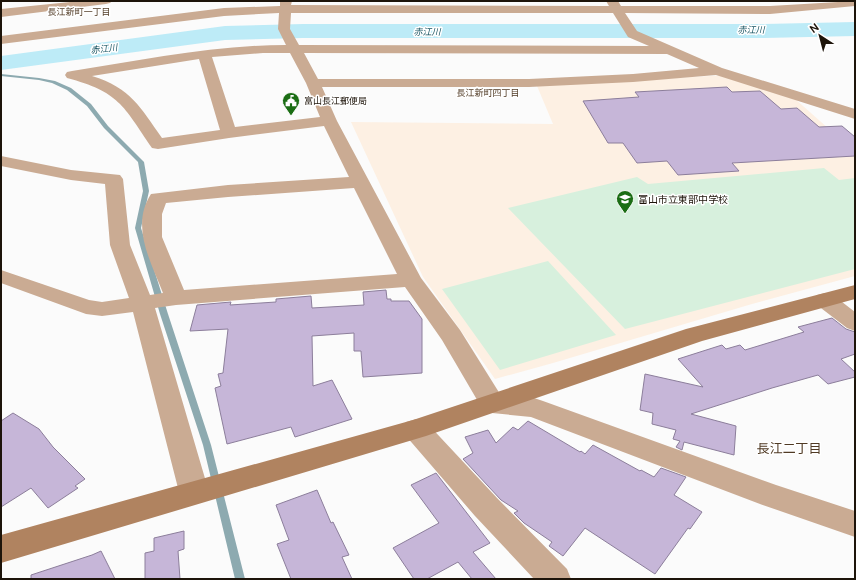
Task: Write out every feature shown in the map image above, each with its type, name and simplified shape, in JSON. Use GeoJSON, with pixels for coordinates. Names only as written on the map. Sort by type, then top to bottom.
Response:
{"type":"FeatureCollection","features":[{"type":"Feature","properties":{"kind":"street"},"geometry":{"type":"LineString","coordinates":[[1,13],[106,1]]}},
{"type":"Feature","properties":{"kind":"street"},"geometry":{"type":"LineString","coordinates":[[1,40],[286,5],[615,6],[770,10],[855,3]]}},
{"type":"Feature","properties":{"kind":"street"},"geometry":{"type":"LineString","coordinates":[[286,5],[284,29],[313,83],[329,121],[411,280],[452,336],[492,403]]}},
{"type":"Feature","properties":{"kind":"street"},"geometry":{"type":"LineString","coordinates":[[615,6],[632,34],[717,71],[855,114]]}},
{"type":"Feature","properties":{"kind":"street"},"geometry":{"type":"LineString","coordinates":[[329,121],[229,133],[158,144],[132,107],[116,92],[97,82],[72,75],[204,54],[263,49],[670,50]]}},
{"type":"Feature","properties":{"kind":"street"},"geometry":{"type":"LineString","coordinates":[[204,54],[229,133]]}},
{"type":"Feature","properties":{"kind":"street"},"geometry":{"type":"LineString","coordinates":[[313,83],[529,83],[633,78],[717,71]]}},
{"type":"Feature","properties":{"kind":"street"},"geometry":{"type":"LineString","coordinates":[[1,161],[71,175],[114,179],[120,245],[142,303],[194,492]]}},
{"type":"Feature","properties":{"kind":"street"},"geometry":{"type":"LineString","coordinates":[[176,298],[152,238],[152,214],[158,198],[228,191],[361,182]]}},
{"type":"Feature","properties":{"kind":"street"},"geometry":{"type":"LineString","coordinates":[[1,276],[86,307],[102,309],[176,298],[411,280]]}},
{"type":"Feature","properties":{"kind":"street"},"geometry":{"type":"LineString","coordinates":[[1,549],[416,429],[694,335],[855,292]]}},
{"type":"Feature","properties":{"kind":"street"},"geometry":{"type":"LineString","coordinates":[[825,300],[855,323]]}},
{"type":"Feature","properties":{"kind":"street"},"geometry":{"type":"LineString","coordinates":[[492,403],[534,408],[770,495],[855,524]]}},
{"type":"Feature","properties":{"kind":"street"},"geometry":{"type":"LineString","coordinates":[[416,429],[486,507],[555,579]]}},
{"type":"Feature","properties":{"kind":"shaded area","name":"富山市立東部中学校"},"geometry":{"type":"Polygon","coordinates":[[[727,75],[794,98],[855,152],[855,276],[752,304],[495,379],[423,277],[351,122],[553,124],[537,86],[727,75]]]}},
{"type":"Feature","properties":{"kind":"green space"},"geometry":{"type":"Polygon","coordinates":[[[824,168],[839,180],[855,178],[855,269],[625,329],[508,208],[637,177],[648,184],[824,168]]]}},
{"type":"Feature","properties":{"kind":"green space"},"geometry":{"type":"Polygon","coordinates":[[[548,261],[616,335],[500,370],[442,289],[548,261]]]}},
{"type":"Feature","properties":{"kind":"building"},"geometry":{"type":"Polygon","coordinates":[[[727,87],[732,92],[760,91],[781,109],[797,108],[819,127],[842,126],[855,137],[855,156],[732,163],[739,171],[678,175],[667,161],[637,163],[623,143],[608,143],[583,101],[639,97],[635,92],[727,87]]]}},
{"type":"Feature","properties":{"kind":"building"},"geometry":{"type":"Polygon","coordinates":[[[386,290],[387,299],[391,299],[391,301],[409,301],[422,319],[422,373],[363,377],[361,351],[354,351],[354,333],[312,336],[313,386],[332,380],[352,419],[295,437],[291,427],[227,444],[215,388],[221,386],[218,374],[223,373],[228,329],[190,331],[197,305],[231,302],[230,305],[276,302],[276,299],[311,296],[312,308],[364,305],[363,292],[386,290]]]}},
{"type":"Feature","properties":{"kind":"building"},"geometry":{"type":"Polygon","coordinates":[[[832,318],[846,329],[855,332],[855,354],[841,359],[855,372],[855,377],[828,384],[818,375],[691,414],[736,426],[734,455],[684,442],[682,450],[676,447],[680,441],[673,439],[676,430],[652,424],[653,413],[640,410],[645,374],[703,387],[678,359],[722,345],[726,349],[740,345],[745,350],[804,332],[798,327],[832,318]]]}},
{"type":"Feature","properties":{"kind":"building"},"geometry":{"type":"Polygon","coordinates":[[[13,413],[39,429],[53,447],[85,479],[75,486],[78,488],[48,508],[31,488],[1,507],[1,421],[13,413]]]}},
{"type":"Feature","properties":{"kind":"building"},"geometry":{"type":"Polygon","coordinates":[[[528,421],[585,454],[593,445],[654,477],[661,468],[686,477],[674,495],[702,512],[690,529],[688,528],[655,574],[585,528],[563,556],[549,546],[552,542],[524,523],[514,513],[518,511],[501,500],[463,459],[473,453],[465,437],[488,430],[496,443],[513,427],[518,430],[528,421]]]}},
{"type":"Feature","properties":{"kind":"building"},"geometry":{"type":"Polygon","coordinates":[[[436,473],[490,543],[473,552],[496,579],[472,579],[458,562],[427,579],[414,579],[393,548],[439,523],[411,485],[436,473]]]}},
{"type":"Feature","properties":{"kind":"building"},"geometry":{"type":"Polygon","coordinates":[[[317,490],[331,523],[333,522],[349,555],[342,557],[352,579],[291,579],[277,544],[289,540],[276,505],[317,490]]]}},
{"type":"Feature","properties":{"kind":"building"},"geometry":{"type":"Polygon","coordinates":[[[184,531],[184,549],[178,551],[180,579],[145,579],[145,553],[154,551],[154,538],[184,531]]]}},
{"type":"Feature","properties":{"kind":"building"},"geometry":{"type":"Polygon","coordinates":[[[101,551],[115,579],[31,579],[31,575],[101,551]]]}},
{"type":"Feature","properties":{"kind":"waterway","name":"赤江川"},"geometry":{"type":"LineString","coordinates":[[844,29],[855,26]]}},
{"type":"Feature","properties":{"kind":"waterway","name":"赤江川"},"geometry":{"type":"LineString","coordinates":[[1,63],[225,33],[303,31],[764,31],[855,29]]}},
{"type":"Feature","properties":{"kind":"waterway"},"geometry":{"type":"LineString","coordinates":[[1,75],[39,79],[53,82],[69,89],[89,105],[106,127],[141,162],[146,191],[138,228],[164,314],[207,445],[240,579]]}},
{"type":"Feature","properties":{"kind":"place","name":"富山長江郵便局"},"geometry":{"type":"Point","coordinates":[291,116]}},
{"type":"Feature","properties":{"kind":"place","name":"富山市立東部中学校"},"geometry":{"type":"Point","coordinates":[625,214]}},
{"type":"Feature","properties":{"kind":"district","name":"長江新町一丁目"},"geometry":{"type":"Point","coordinates":[79,12]}},
{"type":"Feature","properties":{"kind":"district","name":"長江新町四丁目"},"geometry":{"type":"Point","coordinates":[488,93]}},
{"type":"Feature","properties":{"kind":"district","name":"長江二丁目"},"geometry":{"type":"Point","coordinates":[789,448]}}]}
